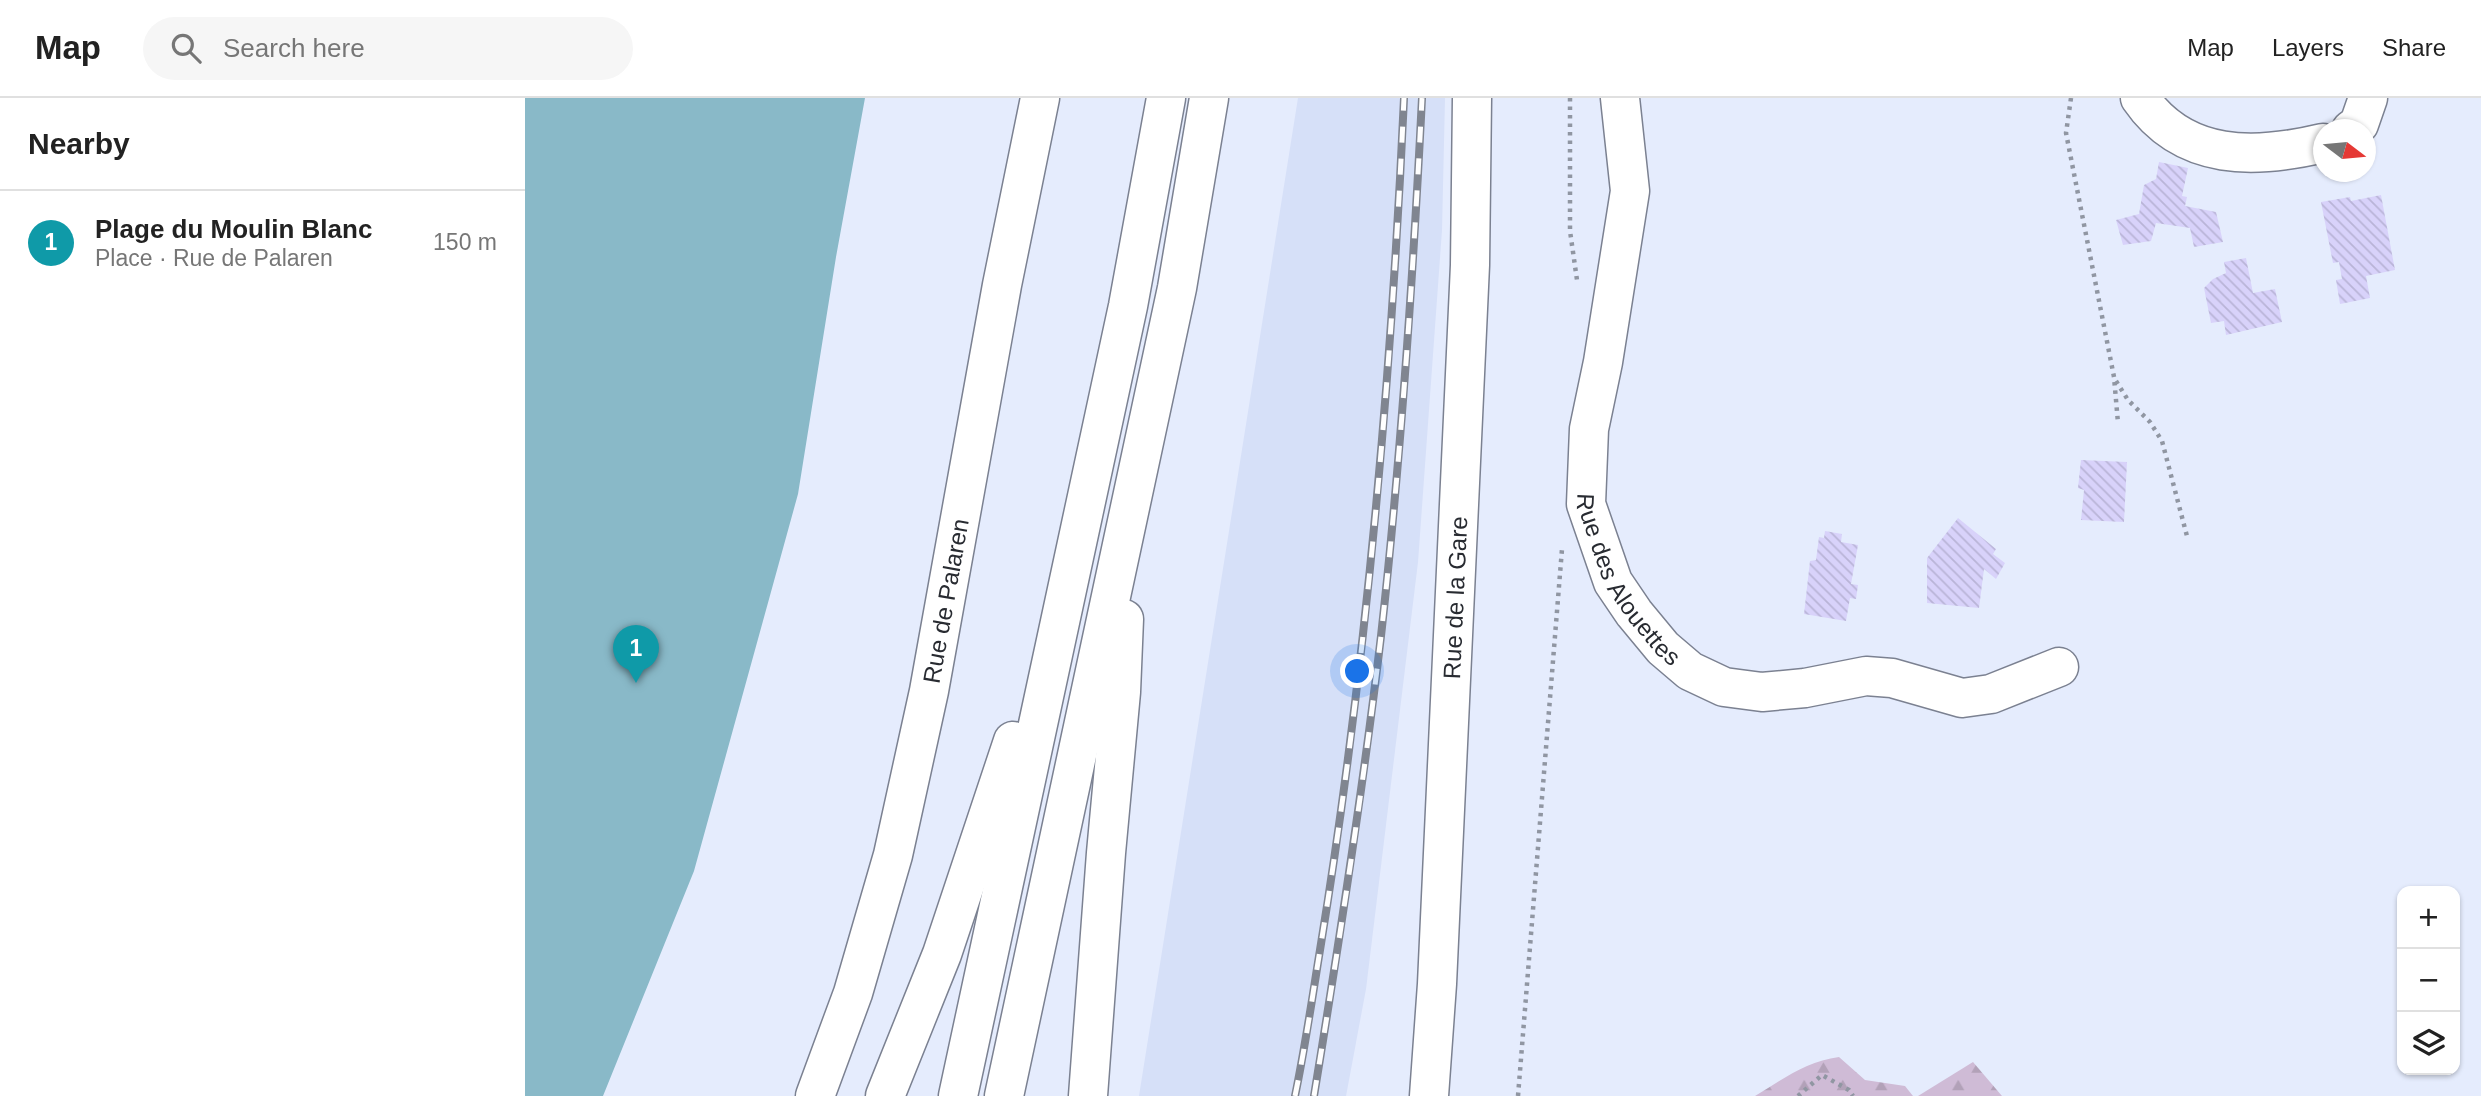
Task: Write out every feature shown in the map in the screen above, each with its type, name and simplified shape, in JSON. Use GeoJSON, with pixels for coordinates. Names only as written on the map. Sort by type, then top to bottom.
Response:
{"type":"FeatureCollection","features":[{"type":"Feature","properties":{"kind":"main road","name":"Rue de Palaren"},"geometry":{"type":"LineString","coordinates":[[815,1096],[853,993],[893,855],[929,691],[1002,285],[1040,98]]}},
{"type":"Feature","properties":{"kind":"main road"},"geometry":{"type":"LineString","coordinates":[[958,1096],[1128,306],[1165,98]]}},
{"type":"Feature","properties":{"kind":"main road"},"geometry":{"type":"LineString","coordinates":[[1004,1096],[1177,288],[1209,98]]}},
{"type":"Feature","properties":{"kind":"main road","name":"Rue de la Gare"},"geometry":{"type":"LineString","coordinates":[[1429,1096],[1437,984],[1470,264],[1472,98]]}},
{"type":"Feature","properties":{"kind":"main road","name":"Rue des Alouettes"},"geometry":{"type":"LineString","coordinates":[[1620,98],[1630,191],[1603,362],[1589,429],[1586,504],[1613,582],[1634,613],[1663,648],[1690,671],[1724,687],[1762,692],[1805,688],[1866,676],[1892,678],[1962,698],[1991,694],[2060,667]]}},
{"type":"Feature","properties":{"kind":"main road"},"geometry":{"type":"LineString","coordinates":[[2140,98],[2148,110],[2185,140],[2232,153],[2291,151],[2313,146]]}},
{"type":"Feature","properties":{"kind":"main road"},"geometry":{"type":"LineString","coordinates":[[2361,119],[2368,98]]}},
{"type":"Feature","properties":{"kind":"main road"},"geometry":{"type":"LineString","coordinates":[[1088,1096],[1121,692],[1128,512]]}},
{"type":"Feature","properties":{"kind":"main road"},"geometry":{"type":"LineString","coordinates":[[885,1096],[942,954],[1074,556]]}},
{"type":"Feature","properties":{"kind":"path"},"geometry":{"type":"LineString","coordinates":[[1570,98],[1570,231],[1579,289]]}},
{"type":"Feature","properties":{"kind":"path"},"geometry":{"type":"LineString","coordinates":[[2071,98],[2066,133],[2114,377],[2118,423]]}},
{"type":"Feature","properties":{"kind":"path"},"geometry":{"type":"LineString","coordinates":[[2114,377],[2128,400],[2150,422],[2162,440],[2188,540]]}},
{"type":"Feature","properties":{"kind":"path"},"geometry":{"type":"LineString","coordinates":[[1518,1096],[1562,543],[1571,522],[1586,504]]}},
{"type":"Feature","properties":{"kind":"path"},"geometry":{"type":"LineString","coordinates":[[1798,1096],[1822,1075],[1849,1090],[1853,1096]]}},
{"type":"Feature","properties":{"kind":"shaded area"},"geometry":{"type":"Polygon","coordinates":[[[525,98],[865,98],[798,494],[694,871],[603,1096],[525,1096],[525,98]]]}},
{"type":"Feature","properties":{"kind":"shaded area"},"geometry":{"type":"Polygon","coordinates":[[[1298,98],[1445,98],[1442,230],[1418,562],[1366,989],[1346,1096],[1139,1096],[1298,98]]]}},
{"type":"Feature","properties":{"kind":"green space"},"geometry":{"type":"Polygon","coordinates":[[[1839,1057],[1865,1080],[1905,1086],[1913,1096],[1755,1096],[1816,1062],[1839,1057]]]}},
{"type":"Feature","properties":{"kind":"green space"},"geometry":{"type":"Polygon","coordinates":[[[1973,1062],[2002,1096],[1918,1096],[1973,1062]]]}},
{"type":"Feature","properties":{"kind":"building"},"geometry":{"type":"Polygon","coordinates":[[[2159,162],[2188,168],[2182,196],[2187,197],[2185,206],[2216,212],[2223,242],[2194,247],[2190,228],[2156,223],[2151,241],[2123,245],[2116,220],[2139,214],[2144,185],[2156,179],[2159,162]]]}},
{"type":"Feature","properties":{"kind":"building"},"geometry":{"type":"Polygon","coordinates":[[[2381,195],[2395,270],[2366,276],[2370,298],[2340,304],[2336,280],[2342,279],[2339,262],[2333,263],[2321,202],[2350,197],[2351,201],[2381,195]]]}},
{"type":"Feature","properties":{"kind":"building"},"geometry":{"type":"Polygon","coordinates":[[[2246,258],[2253,293],[2275,289],[2282,322],[2226,335],[2224,321],[2211,323],[2204,288],[2213,279],[2226,273],[2224,262],[2246,258]]]}},
{"type":"Feature","properties":{"kind":"building"},"geometry":{"type":"Polygon","coordinates":[[[2081,460],[2127,462],[2124,522],[2081,520],[2084,490],[2078,488],[2081,460]]]}},
{"type":"Feature","properties":{"kind":"building"},"geometry":{"type":"Polygon","coordinates":[[[1958,518],[1996,549],[1993,554],[2005,563],[1996,579],[1984,569],[1979,608],[1927,603],[1927,558],[1958,518]]]}},
{"type":"Feature","properties":{"kind":"building"},"geometry":{"type":"Polygon","coordinates":[[[1825,531],[1842,534],[1841,542],[1858,545],[1851,584],[1858,585],[1856,599],[1850,598],[1846,621],[1804,614],[1810,561],[1816,560],[1819,537],[1824,538],[1825,531]]]}},
{"type":"Feature","properties":{"kind":"railway"},"geometry":{"type":"LineString","coordinates":[[1295,1096],[1336,844],[1363,632],[1384,419],[1404,98]]}},
{"type":"Feature","properties":{"kind":"railway"},"geometry":{"type":"LineString","coordinates":[[1314,1096],[1350,866],[1381,636],[1406,367],[1422,98]]}},
{"type":"Feature","properties":{"kind":"place","name":"Plage du Moulin Blanc"},"geometry":{"type":"Point","coordinates":[636,683]}}]}
